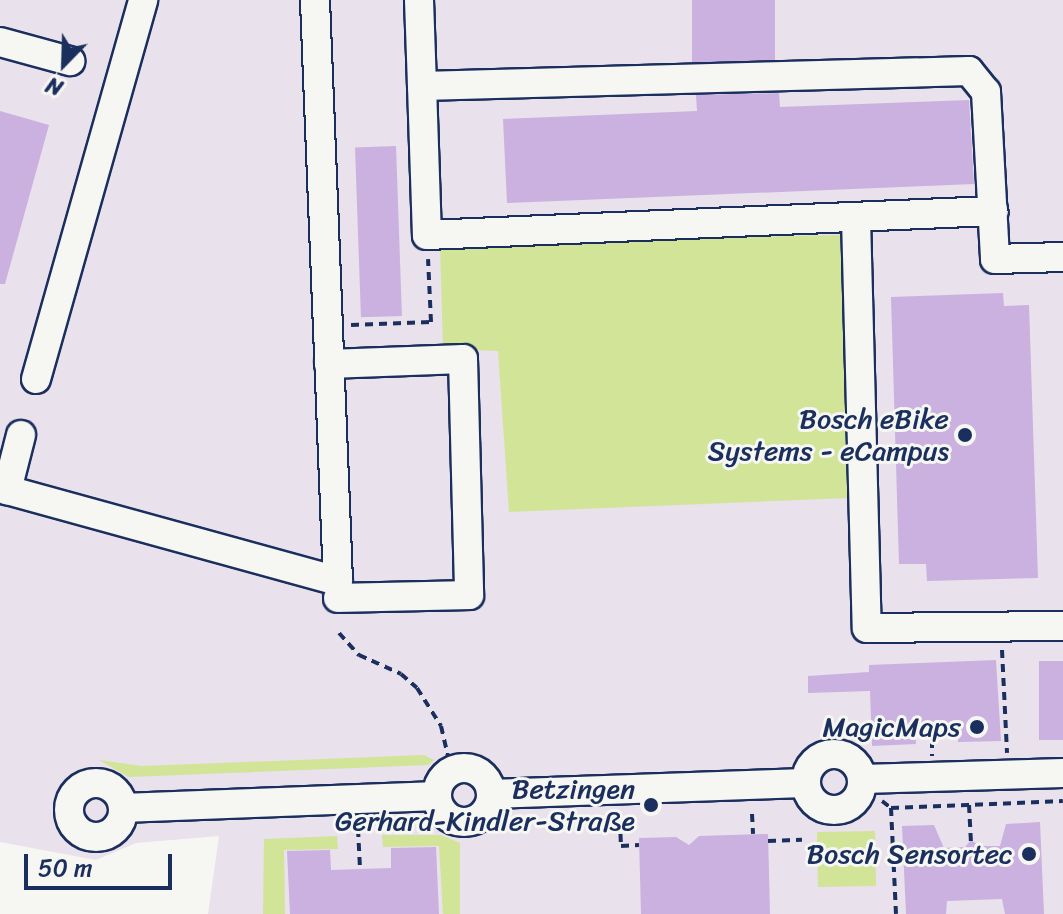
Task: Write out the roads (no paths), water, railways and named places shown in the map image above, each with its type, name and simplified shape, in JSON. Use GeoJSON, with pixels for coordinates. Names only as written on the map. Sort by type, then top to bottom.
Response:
{"type":"FeatureCollection","features":[{"type":"Feature","properties":{"kind":"lane"},"geometry":{"type":"LineString","coordinates":[[36,379],[143,0]]}},
{"type":"Feature","properties":{"kind":"lane"},"geometry":{"type":"LineString","coordinates":[[21,435],[7,490],[338,581],[315,0]]}},
{"type":"Feature","properties":{"kind":"lane"},"geometry":{"type":"LineString","coordinates":[[419,0],[427,235],[993,211]]}},
{"type":"Feature","properties":{"kind":"lane"},"geometry":{"type":"LineString","coordinates":[[0,42],[70,61]]}},
{"type":"Feature","properties":{"kind":"lane"},"geometry":{"type":"LineString","coordinates":[[422,86],[969,71],[986,92],[995,259],[1063,257]]}},
{"type":"Feature","properties":{"kind":"lane"},"geometry":{"type":"LineString","coordinates":[[856,218],[867,628],[1063,626]]}},
{"type":"Feature","properties":{"kind":"lane"},"geometry":{"type":"LineString","coordinates":[[329,364],[463,359],[469,595],[338,598]]}},
{"type":"Feature","properties":{"kind":"lane"},"geometry":{"type":"LineString","coordinates":[[837,753],[856,764],[870,780],[852,804],[831,810],[812,800],[805,783],[816,760],[837,753]]}},
{"type":"Feature","properties":{"kind":"lane"},"geometry":{"type":"LineString","coordinates":[[462,768],[480,773],[491,794],[486,812],[465,822],[444,814],[437,796],[446,775],[462,768]]}},
{"type":"Feature","properties":{"kind":"lane"},"geometry":{"type":"LineString","coordinates":[[870,780],[1063,773]]}},
{"type":"Feature","properties":{"kind":"lane"},"geometry":{"type":"LineString","coordinates":[[491,794],[805,783]]}},
{"type":"Feature","properties":{"kind":"lane"},"geometry":{"type":"LineString","coordinates":[[123,808],[437,796]]}},
{"type":"Feature","properties":{"kind":"place","name":"Bosch eBike Systems - eCampus"},"geometry":{"type":"Point","coordinates":[965,435]}},
{"type":"Feature","properties":{"kind":"place","name":"MagicMaps"},"geometry":{"type":"Point","coordinates":[977,727]}},
{"type":"Feature","properties":{"kind":"place","name":"Betzingen Gerhard-Kindler-Straße"},"geometry":{"type":"Point","coordinates":[651,805]}},
{"type":"Feature","properties":{"kind":"place","name":"Bosch Sensortec"},"geometry":{"type":"Point","coordinates":[1029,854]}}]}
